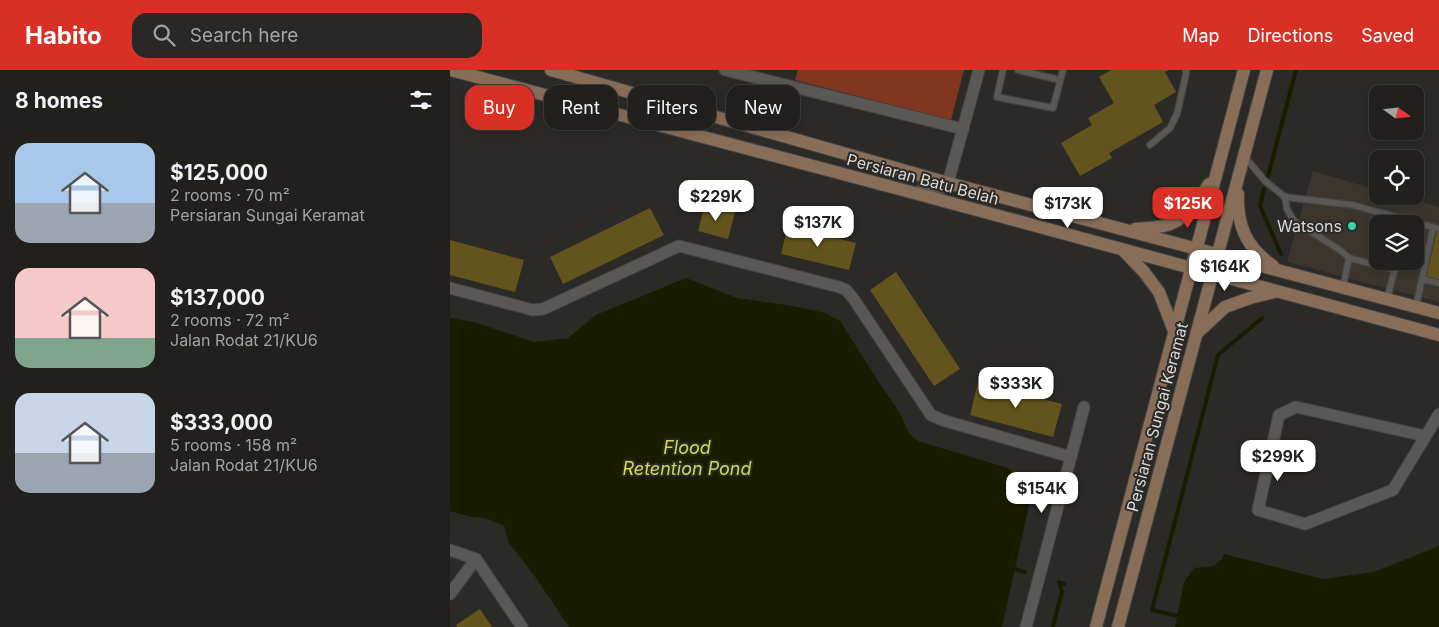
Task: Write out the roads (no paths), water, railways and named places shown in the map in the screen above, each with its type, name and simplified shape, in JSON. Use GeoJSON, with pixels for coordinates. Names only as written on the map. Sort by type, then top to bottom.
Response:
{"type":"FeatureCollection","features":[{"type":"Feature","properties":{"kind":"street","name":"Persiaran Batu Belah"},"geometry":{"type":"LineString","coordinates":[[451,70],[1439,335]]}},
{"type":"Feature","properties":{"kind":"street","name":"Persiaran Batu Belah"},"geometry":{"type":"LineString","coordinates":[[551,70],[948,183],[1439,313]]}},
{"type":"Feature","properties":{"kind":"street"},"geometry":{"type":"LineString","coordinates":[[725,70],[767,75],[963,129]]}},
{"type":"Feature","properties":{"kind":"street"},"geometry":{"type":"LineString","coordinates":[[903,190],[936,192],[948,183],[980,70]]}},
{"type":"Feature","properties":{"kind":"street","name":"Persiaran Sungai Keramat"},"geometry":{"type":"LineString","coordinates":[[1096,627],[1244,70]]}},
{"type":"Feature","properties":{"kind":"street","name":"Persiaran Sungai Keramat"},"geometry":{"type":"LineString","coordinates":[[1118,627],[1267,70]]}},
{"type":"Feature","properties":{"kind":"street"},"geometry":{"type":"LineString","coordinates":[[1125,230],[1164,226],[1181,218],[1196,205],[1216,172]]}},
{"type":"Feature","properties":{"kind":"street"},"geometry":{"type":"LineString","coordinates":[[1238,176],[1238,207],[1243,233],[1260,256],[1282,272]]}},
{"type":"Feature","properties":{"kind":"street"},"geometry":{"type":"LineString","coordinates":[[450,288],[533,310],[543,309],[679,246],[839,287],[846,290],[853,298],[931,415],[942,420],[1071,457]]}},
{"type":"Feature","properties":{"kind":"street"},"geometry":{"type":"LineString","coordinates":[[1123,250],[1144,272],[1159,292],[1174,331]]}},
{"type":"Feature","properties":{"kind":"street"},"geometry":{"type":"LineString","coordinates":[[1196,334],[1225,307],[1250,298],[1277,292]]}},
{"type":"Feature","properties":{"kind":"street"},"geometry":{"type":"LineString","coordinates":[[1026,627],[1084,407]]}},
{"type":"Feature","properties":{"kind":"street"},"geometry":{"type":"LineString","coordinates":[[1425,436],[1296,407],[1278,415],[1258,510],[1305,524],[1394,490],[1439,414]]}},
{"type":"Feature","properties":{"kind":"street"},"geometry":{"type":"LineString","coordinates":[[450,550],[476,559],[522,627]]}},
{"type":"Feature","properties":{"kind":"street"},"geometry":{"type":"LineString","coordinates":[[450,594],[476,559]]}},
{"type":"Feature","properties":{"kind":"lane"},"geometry":{"type":"LineString","coordinates":[[1003,70],[997,97],[1053,108],[1063,70]]}},
{"type":"Feature","properties":{"kind":"lane"},"geometry":{"type":"LineString","coordinates":[[1018,70],[1060,80]]}},
{"type":"Feature","properties":{"kind":"lane"},"geometry":{"type":"LineString","coordinates":[[1150,145],[1170,128],[1177,114],[1186,70]]}},
{"type":"Feature","properties":{"kind":"lane"},"geometry":{"type":"LineString","coordinates":[[1244,155],[1265,182],[1285,197],[1353,205],[1385,215]]}},
{"type":"Feature","properties":{"kind":"lane"},"geometry":{"type":"LineString","coordinates":[[1285,197],[1287,209],[1294,221],[1340,250],[1349,258],[1369,263]]}},
{"type":"Feature","properties":{"kind":"lane"},"geometry":{"type":"LineString","coordinates":[[1416,307],[1436,228]]}},
{"type":"Feature","properties":{"kind":"lane"},"geometry":{"type":"LineString","coordinates":[[1342,288],[1349,258]]}},
{"type":"Feature","properties":{"kind":"lane"},"geometry":{"type":"LineString","coordinates":[[1387,299],[1395,270]]}},
{"type":"Feature","properties":{"kind":"lane"},"geometry":{"type":"LineString","coordinates":[[1422,279],[1439,283]]}},
{"type":"Feature","properties":{"kind":"water","name":"Flood Retention Pond"},"geometry":{"type":"Polygon","coordinates":[[[686,278],[737,298],[793,306],[825,313],[840,321],[900,413],[909,433],[918,441],[1008,468],[1033,488],[1002,627],[569,627],[536,578],[509,543],[504,526],[485,518],[472,517],[450,511],[450,318],[474,322],[534,342],[568,338],[596,315],[686,278]]]}},
{"type":"Feature","properties":{"kind":"water"},"geometry":{"type":"Polygon","coordinates":[[[1439,546],[1439,627],[1175,627],[1184,582],[1194,568],[1214,566],[1222,559],[1224,554],[1323,579],[1374,572],[1439,546]]]}},
{"type":"Feature","properties":{"kind":"waterway"},"geometry":{"type":"LineString","coordinates":[[1268,176],[1296,70]]}},
{"type":"Feature","properties":{"kind":"waterway"},"geometry":{"type":"LineString","coordinates":[[1264,189],[1260,206],[1281,254]]}},
{"type":"Feature","properties":{"kind":"waterway"},"geometry":{"type":"LineString","coordinates":[[1178,616],[1152,610],[1218,355],[1262,318]]}},
{"type":"Feature","properties":{"kind":"waterway"},"geometry":{"type":"LineString","coordinates":[[1015,569],[1025,572]]}},
{"type":"Feature","properties":{"kind":"waterway"},"geometry":{"type":"LineString","coordinates":[[1053,627],[1062,591],[1059,582],[1064,584]]}},
{"type":"Feature","properties":{"kind":"place","name":"Watsons"},"geometry":{"type":"Point","coordinates":[1352,226]}}]}
